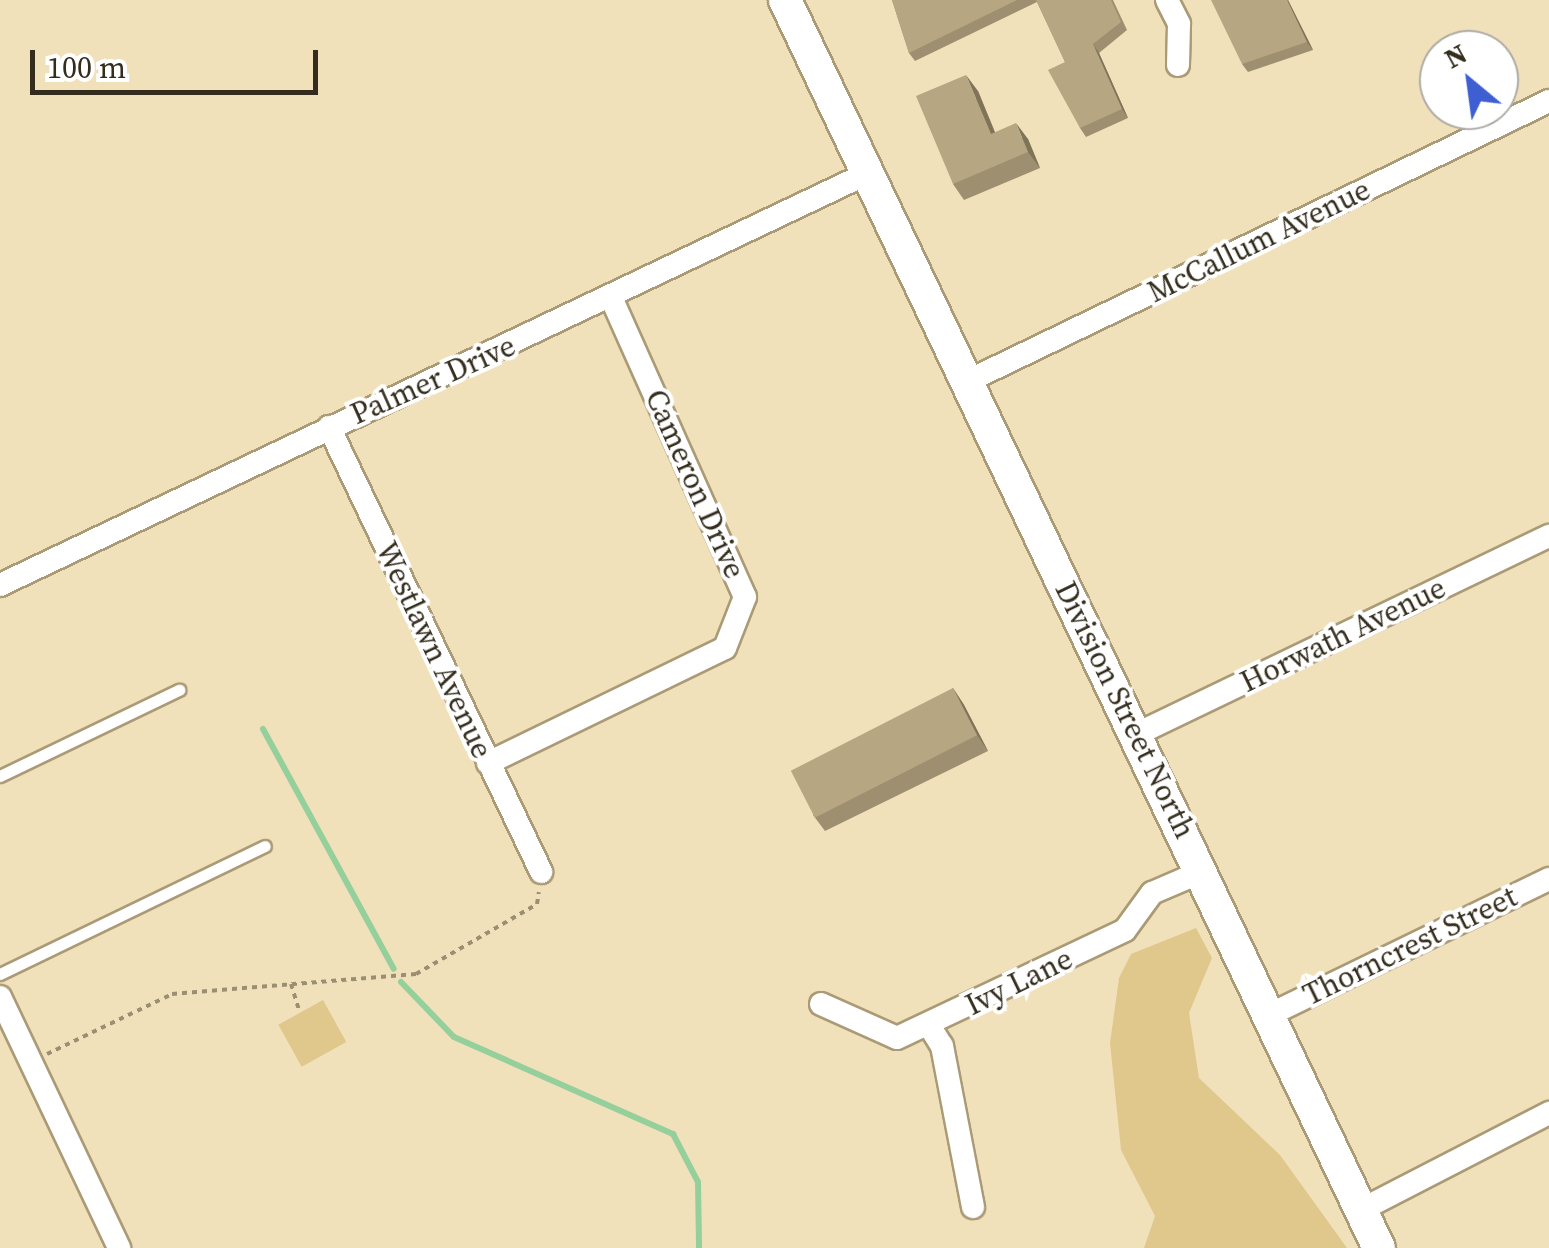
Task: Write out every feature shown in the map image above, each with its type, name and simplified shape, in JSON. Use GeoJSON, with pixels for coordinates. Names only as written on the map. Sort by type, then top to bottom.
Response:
{"type":"FeatureCollection","features":[{"type":"Feature","properties":{"kind":"main road","name":"Division Street North"},"geometry":{"type":"LineString","coordinates":[[786,0],[1379,1248]]}},
{"type":"Feature","properties":{"kind":"street"},"geometry":{"type":"LineString","coordinates":[[1167,0],[1179,24],[1178,65]]}},
{"type":"Feature","properties":{"kind":"street","name":"McCallum Avenue"},"geometry":{"type":"LineString","coordinates":[[968,381],[1549,101]]}},
{"type":"Feature","properties":{"kind":"street","name":"Palmer Drive"},"geometry":{"type":"LineString","coordinates":[[0,585],[329,428],[612,300],[866,174]]}},
{"type":"Feature","properties":{"kind":"street","name":"Cameron Drive"},"geometry":{"type":"LineString","coordinates":[[488,763],[725,648],[745,597],[612,300]]}},
{"type":"Feature","properties":{"kind":"street","name":"Westlawn Avenue"},"geometry":{"type":"LineString","coordinates":[[329,428],[541,872]]}},
{"type":"Feature","properties":{"kind":"street","name":"Horwath Avenue"},"geometry":{"type":"LineString","coordinates":[[1137,734],[1549,536]]}},
{"type":"Feature","properties":{"kind":"street","name":"Ivy Lane"},"geometry":{"type":"LineString","coordinates":[[821,1004],[897,1038],[930,1027],[1125,930],[1152,893],[1202,870]]}},
{"type":"Feature","properties":{"kind":"street","name":"Thorncrest Street"},"geometry":{"type":"LineString","coordinates":[[1271,1014],[1549,879]]}},
{"type":"Feature","properties":{"kind":"street"},"geometry":{"type":"LineString","coordinates":[[0,997],[120,1248]]}},
{"type":"Feature","properties":{"kind":"street"},"geometry":{"type":"LineString","coordinates":[[930,1027],[942,1046],[972,1207]]}},
{"type":"Feature","properties":{"kind":"street"},"geometry":{"type":"LineString","coordinates":[[1361,1210],[1549,1113]]}},
{"type":"Feature","properties":{"kind":"lane"},"geometry":{"type":"LineString","coordinates":[[0,776],[180,690]]}},
{"type":"Feature","properties":{"kind":"lane"},"geometry":{"type":"LineString","coordinates":[[0,974],[266,846]]}},
{"type":"Feature","properties":{"kind":"path"},"geometry":{"type":"LineString","coordinates":[[31,1062],[172,994],[416,974],[537,904],[541,872]]}},
{"type":"Feature","properties":{"kind":"path"},"geometry":{"type":"LineString","coordinates":[[291,984],[300,1011]]}},
{"type":"Feature","properties":{"kind":"shaded area"},"geometry":{"type":"Polygon","coordinates":[[[1196,928],[1212,958],[1189,1013],[1199,1078],[1280,1155],[1347,1248],[1144,1248],[1155,1216],[1121,1150],[1110,1043],[1119,978],[1131,954],[1196,928]]]}},
{"type":"Feature","properties":{"kind":"shaded area"},"geometry":{"type":"Polygon","coordinates":[[[323,1000],[346,1042],[302,1067],[278,1025],[323,1000]]]}},
{"type":"Feature","properties":{"kind":"building"},"geometry":{"type":"Polygon","coordinates":[[[892,0],[1017,0],[909,53],[892,0]]]}},
{"type":"Feature","properties":{"kind":"building"},"geometry":{"type":"Polygon","coordinates":[[[1036,0],[1111,0],[1121,22],[1093,44],[1122,109],[1080,128],[1048,70],[1065,62],[1036,0]]]}},
{"type":"Feature","properties":{"kind":"building"},"geometry":{"type":"Polygon","coordinates":[[[1211,0],[1287,0],[1307,42],[1242,64],[1211,0]]]}},
{"type":"Feature","properties":{"kind":"building"},"geometry":{"type":"Polygon","coordinates":[[[966,75],[991,134],[1016,123],[1028,152],[953,184],[916,96],[966,75]]]}},
{"type":"Feature","properties":{"kind":"building"},"geometry":{"type":"Polygon","coordinates":[[[953,688],[977,735],[815,818],[791,771],[953,688]]]}},
{"type":"Feature","properties":{"kind":"waterway"},"geometry":{"type":"LineString","coordinates":[[263,729],[394,969]]}},
{"type":"Feature","properties":{"kind":"waterway"},"geometry":{"type":"LineString","coordinates":[[401,982],[454,1037],[673,1134],[698,1182],[699,1248]]}}]}
